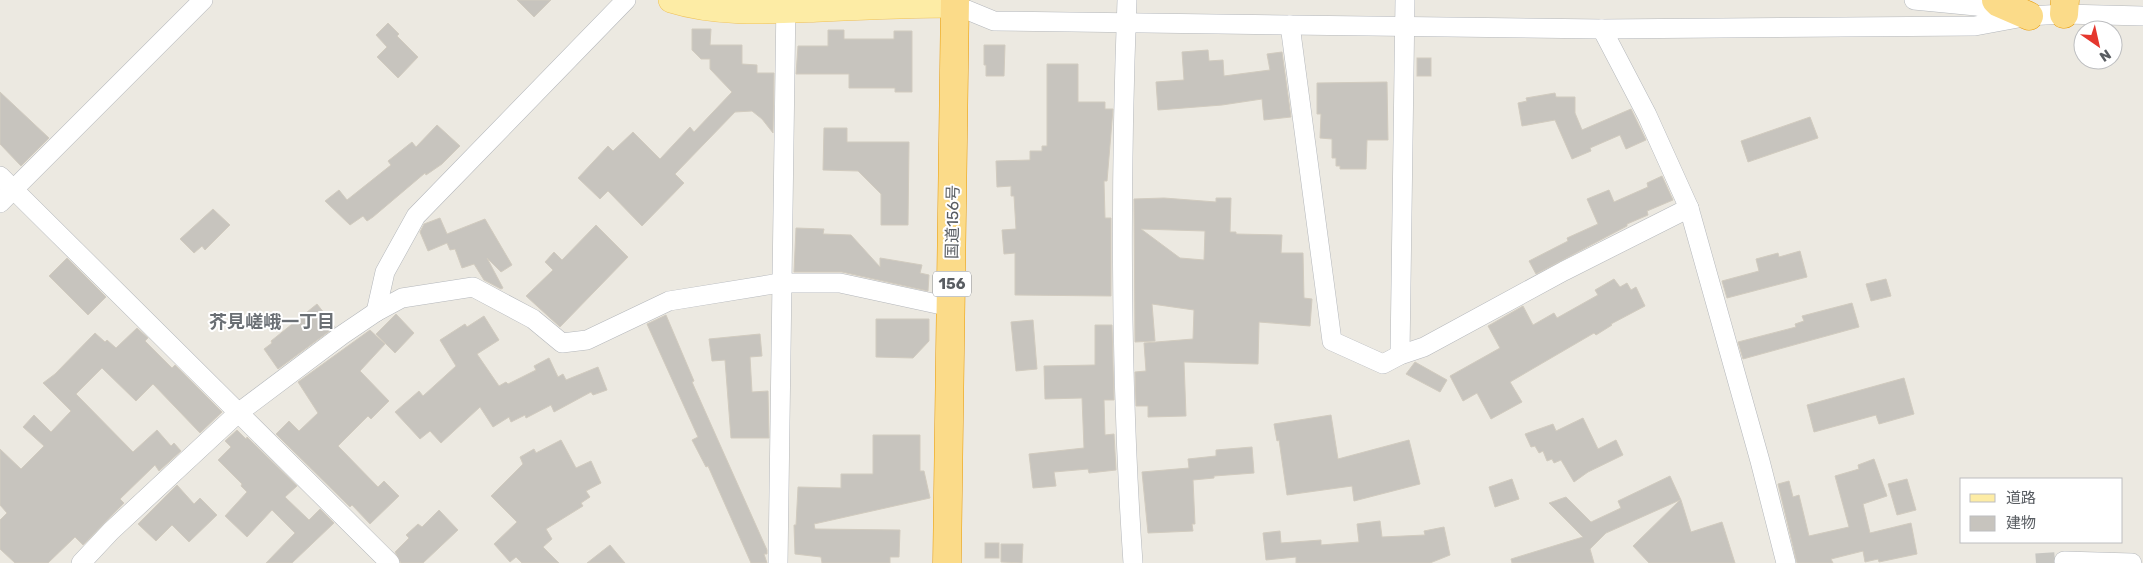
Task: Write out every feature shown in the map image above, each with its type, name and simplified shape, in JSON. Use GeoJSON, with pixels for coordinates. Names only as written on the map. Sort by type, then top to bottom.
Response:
{"type":"FeatureCollection","features":[{"type":"Feature","properties":{"kind":"highway"},"geometry":{"type":"LineString","coordinates":[[1996,0],[2029,16]]}},
{"type":"Feature","properties":{"kind":"highway","name":"国道156号"},"geometry":{"type":"LineString","coordinates":[[947,563],[960,2]]}},
{"type":"Feature","properties":{"kind":"main road"},"geometry":{"type":"LineString","coordinates":[[671,0],[686,5],[722,10],[786,5],[960,2]]}},
{"type":"Feature","properties":{"kind":"street"},"geometry":{"type":"LineString","coordinates":[[0,203],[203,0]]}},
{"type":"Feature","properties":{"kind":"street"},"geometry":{"type":"LineString","coordinates":[[376,312],[385,272],[416,216],[626,0]]}},
{"type":"Feature","properties":{"kind":"street"},"geometry":{"type":"LineString","coordinates":[[1127,0],[1122,304],[1127,479],[1133,563]]}},
{"type":"Feature","properties":{"kind":"street"},"geometry":{"type":"LineString","coordinates":[[1400,355],[1405,0]]}},
{"type":"Feature","properties":{"kind":"street"},"geometry":{"type":"LineString","coordinates":[[1914,0],[1976,6],[2029,16]]}},
{"type":"Feature","properties":{"kind":"street"},"geometry":{"type":"LineString","coordinates":[[960,2],[994,21],[1126,24],[1602,29],[1974,26],[2065,7],[2141,17]]}},
{"type":"Feature","properties":{"kind":"street"},"geometry":{"type":"LineString","coordinates":[[778,563],[780,283],[786,5]]}},
{"type":"Feature","properties":{"kind":"street"},"geometry":{"type":"LineString","coordinates":[[1290,25],[1332,341],[1383,364],[1400,355],[1424,347],[1564,271],[1689,208]]}},
{"type":"Feature","properties":{"kind":"street"},"geometry":{"type":"LineString","coordinates":[[1602,29],[1647,115],[1689,208],[1760,461],[1786,563]]}},
{"type":"Feature","properties":{"kind":"street"},"geometry":{"type":"LineString","coordinates":[[0,176],[390,563]]}},
{"type":"Feature","properties":{"kind":"street"},"geometry":{"type":"LineString","coordinates":[[81,563],[111,531],[238,412],[376,312],[402,298],[473,287],[533,319],[562,343],[587,340],[669,300],[780,283],[840,284],[952,307]]}},
{"type":"Feature","properties":{"kind":"street"},"geometry":{"type":"LineString","coordinates":[[2064,562],[2132,563]]}},
{"type":"Feature","properties":{"kind":"building"},"geometry":{"type":"Polygon","coordinates":[[[517,0],[551,0],[534,17],[517,0]]]}},
{"type":"Feature","properties":{"kind":"building"},"geometry":{"type":"Polygon","coordinates":[[[388,23],[399,34],[397,36],[418,57],[398,78],[377,57],[387,47],[376,35],[388,23]]]}},
{"type":"Feature","properties":{"kind":"building"},"geometry":{"type":"Polygon","coordinates":[[[692,29],[711,29],[710,45],[742,45],[742,64],[757,65],[757,73],[774,73],[773,133],[762,119],[752,111],[735,112],[675,174],[684,183],[642,226],[608,191],[600,199],[578,178],[608,146],[613,151],[633,132],[660,159],[690,127],[694,132],[732,92],[710,69],[710,59],[701,59],[692,50],[692,29]]]}},
{"type":"Feature","properties":{"kind":"building"},"geometry":{"type":"Polygon","coordinates":[[[828,30],[844,30],[844,39],[894,39],[894,31],[912,31],[912,92],[895,92],[895,88],[849,88],[849,74],[796,74],[798,46],[828,46],[828,30]]]}},
{"type":"Feature","properties":{"kind":"building"},"geometry":{"type":"Polygon","coordinates":[[[984,45],[1005,45],[1004,76],[986,76],[984,45]]]}},
{"type":"Feature","properties":{"kind":"building"},"geometry":{"type":"Polygon","coordinates":[[[1208,50],[1209,61],[1223,60],[1224,76],[1270,70],[1267,54],[1282,52],[1291,117],[1264,120],[1262,99],[1222,105],[1158,110],[1156,82],[1184,80],[1182,52],[1208,50]]]}},
{"type":"Feature","properties":{"kind":"building"},"geometry":{"type":"Polygon","coordinates":[[[1417,58],[1431,58],[1431,76],[1417,76],[1417,58]]]}},
{"type":"Feature","properties":{"kind":"building"},"geometry":{"type":"Polygon","coordinates":[[[1047,64],[1078,64],[1078,102],[1105,102],[1105,109],[1113,109],[1107,181],[1104,181],[1105,218],[1111,218],[1111,296],[1015,295],[1015,253],[1004,254],[1002,230],[1016,229],[1014,196],[1011,196],[1011,186],[997,187],[996,161],[1030,160],[1030,151],[1042,151],[1042,146],[1047,146],[1047,64]]]}},
{"type":"Feature","properties":{"kind":"building"},"geometry":{"type":"Polygon","coordinates":[[[1387,82],[1388,140],[1367,140],[1366,169],[1340,169],[1340,166],[1336,166],[1336,158],[1332,158],[1332,139],[1320,138],[1321,114],[1317,114],[1317,83],[1387,82]]]}},
{"type":"Feature","properties":{"kind":"building"},"geometry":{"type":"Polygon","coordinates":[[[0,92],[49,138],[21,166],[0,144],[0,92]]]}},
{"type":"Feature","properties":{"kind":"building"},"geometry":{"type":"Polygon","coordinates":[[[1555,93],[1556,97],[1575,97],[1575,113],[1582,130],[1631,109],[1646,140],[1626,149],[1620,135],[1590,148],[1591,151],[1572,159],[1555,120],[1522,126],[1518,103],[1527,101],[1526,98],[1555,93]]]}},
{"type":"Feature","properties":{"kind":"building"},"geometry":{"type":"Polygon","coordinates":[[[1810,117],[1818,138],[1748,162],[1741,141],[1810,117]]]}},
{"type":"Feature","properties":{"kind":"building"},"geometry":{"type":"Polygon","coordinates":[[[437,125],[460,146],[442,164],[426,175],[425,173],[373,217],[367,221],[363,216],[350,225],[325,201],[339,190],[347,200],[391,165],[388,161],[412,142],[416,147],[437,125]]]}},
{"type":"Feature","properties":{"kind":"building"},"geometry":{"type":"Polygon","coordinates":[[[824,128],[847,128],[847,142],[909,142],[908,225],[881,225],[881,194],[858,171],[823,170],[824,128]]]}},
{"type":"Feature","properties":{"kind":"building"},"geometry":{"type":"Polygon","coordinates":[[[1662,176],[1673,200],[1647,211],[1648,215],[1627,224],[1627,226],[1536,274],[1529,261],[1568,241],[1567,238],[1598,224],[1587,199],[1609,190],[1614,202],[1648,187],[1647,183],[1662,176]]]}},
{"type":"Feature","properties":{"kind":"building"},"geometry":{"type":"Polygon","coordinates":[[[1164,198],[1216,202],[1216,198],[1231,198],[1230,232],[1236,232],[1236,234],[1282,235],[1281,253],[1303,253],[1304,298],[1312,299],[1310,326],[1259,322],[1258,364],[1184,362],[1186,416],[1148,417],[1148,406],[1136,406],[1135,372],[1146,371],[1144,343],[1193,339],[1194,310],[1152,304],[1155,341],[1135,342],[1134,199],[1164,198]],[[1141,229],[1180,258],[1204,260],[1205,231],[1141,229]]]}},
{"type":"Feature","properties":{"kind":"building"},"geometry":{"type":"Polygon","coordinates":[[[213,209],[230,225],[205,250],[202,246],[194,253],[180,239],[213,209]]]}},
{"type":"Feature","properties":{"kind":"building"},"geometry":{"type":"Polygon","coordinates":[[[440,218],[447,234],[485,219],[512,265],[501,272],[487,258],[503,288],[501,289],[484,280],[474,264],[462,268],[455,249],[450,250],[447,243],[428,251],[420,232],[424,224],[440,218]]]}},
{"type":"Feature","properties":{"kind":"building"},"geometry":{"type":"Polygon","coordinates":[[[596,225],[628,257],[560,327],[526,296],[553,270],[545,262],[554,252],[562,260],[596,225]]]}},
{"type":"Feature","properties":{"kind":"building"},"geometry":{"type":"Polygon","coordinates":[[[796,228],[824,229],[823,234],[851,235],[880,267],[880,258],[922,265],[920,273],[929,275],[928,291],[842,272],[794,272],[796,228]]]}},
{"type":"Feature","properties":{"kind":"building"},"geometry":{"type":"Polygon","coordinates":[[[1800,251],[1807,277],[1727,298],[1722,281],[1759,271],[1756,259],[1778,253],[1779,257],[1800,251]]]}},
{"type":"Feature","properties":{"kind":"building"},"geometry":{"type":"Polygon","coordinates":[[[67,258],[106,297],[88,315],[49,276],[67,258]]]}},
{"type":"Feature","properties":{"kind":"building"},"geometry":{"type":"Polygon","coordinates":[[[1614,279],[1620,287],[1627,283],[1631,290],[1636,287],[1645,306],[1510,382],[1522,402],[1491,419],[1477,393],[1463,401],[1450,376],[1500,348],[1488,326],[1523,306],[1533,325],[1554,313],[1557,318],[1598,295],[1595,290],[1614,279]]]}},
{"type":"Feature","properties":{"kind":"building"},"geometry":{"type":"Polygon","coordinates":[[[1886,279],[1891,296],[1871,301],[1866,284],[1886,279]]]}},
{"type":"Feature","properties":{"kind":"building"},"geometry":{"type":"Polygon","coordinates":[[[1852,303],[1859,327],[1743,359],[1738,342],[1796,327],[1795,324],[1804,321],[1802,316],[1852,303]]]}},
{"type":"Feature","properties":{"kind":"building"},"geometry":{"type":"Polygon","coordinates":[[[317,304],[335,327],[278,369],[264,349],[272,343],[271,341],[317,304]]]}},
{"type":"Feature","properties":{"kind":"building"},"geometry":{"type":"Polygon","coordinates":[[[396,314],[414,333],[395,353],[376,334],[396,314]]]}},
{"type":"Feature","properties":{"kind":"building"},"geometry":{"type":"Polygon","coordinates":[[[666,315],[694,381],[692,382],[767,550],[767,554],[764,554],[767,563],[751,563],[708,466],[706,467],[692,440],[698,437],[647,324],[666,315]]]}},
{"type":"Feature","properties":{"kind":"building"},"geometry":{"type":"Polygon","coordinates":[[[484,316],[499,340],[477,354],[499,386],[506,382],[508,384],[536,370],[534,366],[549,358],[558,377],[563,374],[566,380],[598,367],[607,390],[593,395],[591,392],[554,412],[551,405],[526,418],[525,415],[511,422],[509,417],[493,427],[480,407],[441,443],[430,431],[420,439],[395,412],[419,391],[423,396],[456,366],[440,340],[465,324],[467,327],[484,316]]]}},
{"type":"Feature","properties":{"kind":"building"},"geometry":{"type":"Polygon","coordinates":[[[876,319],[929,319],[929,341],[913,358],[876,357],[876,319]]]}},
{"type":"Feature","properties":{"kind":"building"},"geometry":{"type":"Polygon","coordinates":[[[1033,320],[1037,369],[1016,371],[1011,322],[1033,320]]]}},
{"type":"Feature","properties":{"kind":"building"},"geometry":{"type":"Polygon","coordinates":[[[1095,325],[1112,325],[1114,400],[1104,400],[1105,435],[1114,434],[1116,470],[1089,473],[1088,469],[1054,472],[1056,486],[1033,488],[1029,454],[1084,448],[1082,398],[1045,399],[1044,366],[1095,365],[1095,325]]]}},
{"type":"Feature","properties":{"kind":"building"},"geometry":{"type":"Polygon","coordinates":[[[137,328],[148,338],[145,341],[172,368],[175,365],[222,412],[200,433],[153,384],[136,401],[102,368],[76,394],[133,452],[157,430],[171,446],[174,443],[181,451],[159,471],[155,465],[120,499],[124,503],[83,545],[75,537],[48,563],[15,563],[0,549],[0,520],[7,513],[0,505],[0,449],[21,469],[44,446],[23,427],[34,415],[51,432],[71,411],[43,383],[55,374],[95,333],[105,342],[107,340],[116,348],[137,328]]]}},
{"type":"Feature","properties":{"kind":"building"},"geometry":{"type":"Polygon","coordinates":[[[370,330],[385,344],[360,371],[389,401],[371,419],[368,416],[338,446],[378,487],[384,481],[399,496],[370,524],[352,505],[350,507],[276,434],[289,421],[299,431],[318,413],[298,382],[370,330]]]}},
{"type":"Feature","properties":{"kind":"building"},"geometry":{"type":"Polygon","coordinates":[[[760,334],[762,356],[750,357],[752,392],[768,391],[769,438],[731,438],[725,360],[712,361],[709,339],[760,334]]]}},
{"type":"Feature","properties":{"kind":"building"},"geometry":{"type":"Polygon","coordinates":[[[1415,362],[1447,380],[1440,392],[1406,374],[1415,362]]]}},
{"type":"Feature","properties":{"kind":"building"},"geometry":{"type":"Polygon","coordinates":[[[1904,378],[1914,414],[1879,424],[1876,415],[1814,432],[1807,405],[1904,378]]]}},
{"type":"Feature","properties":{"kind":"building"},"geometry":{"type":"Polygon","coordinates":[[[1331,415],[1338,459],[1409,440],[1420,484],[1354,501],[1352,486],[1287,495],[1279,440],[1277,441],[1274,424],[1331,415]]]}},
{"type":"Feature","properties":{"kind":"building"},"geometry":{"type":"Polygon","coordinates":[[[1583,418],[1598,449],[1616,440],[1623,455],[1588,472],[1574,482],[1561,460],[1554,463],[1552,459],[1547,461],[1543,451],[1539,453],[1535,446],[1531,447],[1525,434],[1553,424],[1556,431],[1583,418]]]}},
{"type":"Feature","properties":{"kind":"building"},"geometry":{"type":"Polygon","coordinates":[[[237,430],[246,439],[247,437],[297,486],[285,497],[309,520],[320,509],[334,523],[292,563],[266,563],[295,533],[272,510],[247,537],[225,516],[247,492],[241,486],[242,484],[218,460],[231,447],[225,441],[237,430]]]}},
{"type":"Feature","properties":{"kind":"building"},"geometry":{"type":"Polygon","coordinates":[[[873,435],[920,435],[920,471],[924,471],[930,498],[814,524],[815,529],[900,530],[899,557],[890,557],[890,563],[822,563],[821,557],[795,554],[794,525],[796,525],[798,487],[841,488],[841,474],[873,474],[873,435]]]}},
{"type":"Feature","properties":{"kind":"building"},"geometry":{"type":"Polygon","coordinates":[[[561,440],[576,468],[591,461],[601,483],[586,491],[590,497],[581,503],[583,506],[546,529],[552,539],[543,547],[559,563],[522,563],[516,557],[510,562],[494,544],[517,522],[491,496],[523,464],[520,457],[534,449],[536,453],[561,440]]]}},
{"type":"Feature","properties":{"kind":"building"},"geometry":{"type":"Polygon","coordinates":[[[1252,447],[1254,473],[1214,476],[1214,478],[1193,480],[1195,524],[1192,524],[1193,531],[1148,533],[1142,472],[1189,468],[1188,459],[1216,456],[1216,450],[1252,447]]]}},
{"type":"Feature","properties":{"kind":"building"},"geometry":{"type":"Polygon","coordinates":[[[1874,459],[1887,496],[1863,504],[1870,533],[1911,523],[1917,554],[1879,562],[1878,559],[1865,562],[1863,551],[1831,559],[1833,563],[1797,563],[1778,484],[1789,481],[1793,497],[1799,495],[1809,536],[1849,527],[1835,476],[1859,469],[1858,465],[1874,459]]]}},
{"type":"Feature","properties":{"kind":"building"},"geometry":{"type":"Polygon","coordinates":[[[1670,476],[1681,500],[1691,532],[1722,522],[1735,563],[1649,563],[1633,546],[1680,500],[1606,533],[1590,549],[1594,563],[1512,563],[1511,559],[1583,537],[1549,503],[1566,497],[1591,522],[1621,508],[1618,501],[1670,476]]]}},
{"type":"Feature","properties":{"kind":"building"},"geometry":{"type":"Polygon","coordinates":[[[1512,479],[1519,499],[1495,507],[1489,487],[1512,479]]]}},
{"type":"Feature","properties":{"kind":"building"},"geometry":{"type":"Polygon","coordinates":[[[1907,479],[1916,510],[1897,515],[1888,484],[1907,479]]]}},
{"type":"Feature","properties":{"kind":"building"},"geometry":{"type":"Polygon","coordinates":[[[177,485],[194,504],[200,498],[217,515],[189,542],[172,525],[156,541],[138,524],[177,485]]]}},
{"type":"Feature","properties":{"kind":"building"},"geometry":{"type":"Polygon","coordinates":[[[439,510],[458,530],[423,563],[401,563],[395,552],[409,538],[406,535],[418,524],[422,527],[439,510]]]}},
{"type":"Feature","properties":{"kind":"building"},"geometry":{"type":"Polygon","coordinates":[[[1380,521],[1382,537],[1425,535],[1424,531],[1444,527],[1450,555],[1430,563],[1296,563],[1296,557],[1266,560],[1263,533],[1280,531],[1281,543],[1321,540],[1321,545],[1359,542],[1357,524],[1380,521]]]}},
{"type":"Feature","properties":{"kind":"building"},"geometry":{"type":"Polygon","coordinates":[[[985,543],[999,543],[999,558],[985,558],[985,543]]]}},
{"type":"Feature","properties":{"kind":"building"},"geometry":{"type":"Polygon","coordinates":[[[1001,544],[1023,544],[1022,563],[1001,562],[1001,544]]]}},
{"type":"Feature","properties":{"kind":"building"},"geometry":{"type":"Polygon","coordinates":[[[610,545],[625,563],[587,563],[610,545]]]}},
{"type":"Feature","properties":{"kind":"tunnel"},"geometry":{"type":"LineString","coordinates":[[2036,563],[2064,561]]}},
{"type":"Feature","properties":{"kind":"district","name":"芥見嵯峨一丁目"},"geometry":{"type":"Point","coordinates":[272,322]}}]}
